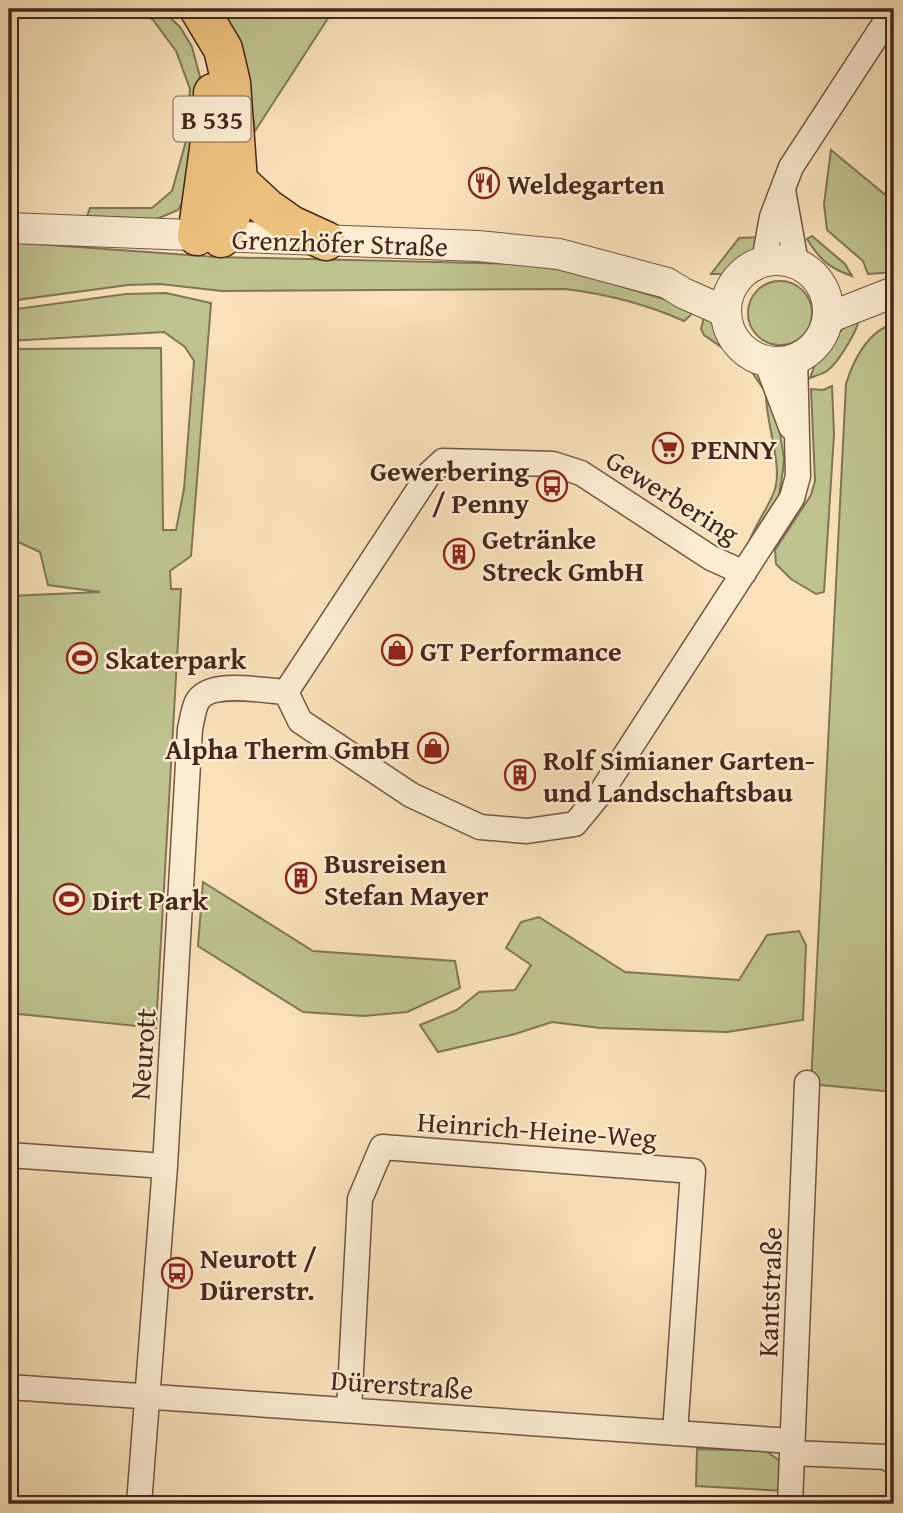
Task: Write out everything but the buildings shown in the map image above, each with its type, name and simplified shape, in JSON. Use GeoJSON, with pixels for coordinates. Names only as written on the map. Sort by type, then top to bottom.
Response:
{"type":"FeatureCollection","features":[{"type":"Feature","properties":{"kind":"highway","name":"B 535"},"geometry":{"type":"LineString","coordinates":[[179,9],[191,23],[202,44],[213,88],[209,237]]}},
{"type":"Feature","properties":{"kind":"highway","name":"B 535"},"geometry":{"type":"LineString","coordinates":[[199,9],[223,49],[231,83],[238,181],[234,208],[209,237]]}},
{"type":"Feature","properties":{"kind":"highway","name":"B 535"},"geometry":{"type":"LineString","coordinates":[[238,181],[267,208],[291,225],[326,241]]}},
{"type":"Feature","properties":{"kind":"street"},"geometry":{"type":"LineString","coordinates":[[764,261],[772,217],[791,167],[894,9]]}},
{"type":"Feature","properties":{"kind":"street"},"geometry":{"type":"LineString","coordinates":[[783,190],[796,263]]}},
{"type":"Feature","properties":{"kind":"street","name":"Grenzhöfer Straße"},"geometry":{"type":"LineString","coordinates":[[9,228],[478,246],[559,254],[667,283],[726,312]]}},
{"type":"Feature","properties":{"kind":"street"},"geometry":{"type":"LineString","coordinates":[[779,259],[796,263],[816,277],[823,288],[828,318],[824,331],[807,352],[786,361],[766,361],[750,354],[738,343],[729,328],[727,300],[736,280],[748,268],[764,261],[779,259]]}},
{"type":"Feature","properties":{"kind":"street","name":"Grenzhöfer Straße"},"geometry":{"type":"LineString","coordinates":[[667,283],[685,280],[736,280]]}},
{"type":"Feature","properties":{"kind":"street"},"geometry":{"type":"LineString","coordinates":[[823,288],[894,291]]}},
{"type":"Feature","properties":{"kind":"street"},"geometry":{"type":"LineString","coordinates":[[828,318],[894,291]]}},
{"type":"Feature","properties":{"kind":"street"},"geometry":{"type":"LineString","coordinates":[[744,573],[792,498],[798,475],[795,358]]}},
{"type":"Feature","properties":{"kind":"street"},"geometry":{"type":"LineString","coordinates":[[766,361],[797,441]]}},
{"type":"Feature","properties":{"kind":"street","name":"Gewerbering"},"geometry":{"type":"LineString","coordinates":[[443,461],[553,464],[581,474],[711,558],[744,573],[602,791],[575,824],[527,831],[480,827],[468,822],[411,795],[300,721],[286,692],[429,474],[443,461]]}},
{"type":"Feature","properties":{"kind":"street","name":"Neurott"},"geometry":{"type":"LineString","coordinates":[[139,1504],[165,1166],[190,729],[197,701],[209,691],[224,688],[286,692]]}},
{"type":"Feature","properties":{"kind":"street","name":"Kantstraße"},"geometry":{"type":"LineString","coordinates":[[790,1504],[807,1083]]}},
{"type":"Feature","properties":{"kind":"street","name":"Heinrich-Heine-Weg"},"geometry":{"type":"LineString","coordinates":[[349,1410],[360,1199],[382,1147],[693,1171],[675,1433]]}},
{"type":"Feature","properties":{"kind":"street"},"geometry":{"type":"LineString","coordinates":[[9,1155],[165,1166]]}},
{"type":"Feature","properties":{"kind":"street","name":"Dürerstraße"},"geometry":{"type":"LineString","coordinates":[[9,1387],[675,1433],[886,1457],[894,1462]]}},
{"type":"Feature","properties":{"kind":"green space"},"geometry":{"type":"Polygon","coordinates":[[[134,9],[161,9],[180,27],[192,47],[203,88],[187,195],[178,210],[157,219],[87,216],[90,208],[152,208],[172,191],[186,141],[190,89],[176,51],[153,20],[134,9]]]}},
{"type":"Feature","properties":{"kind":"green space"},"geometry":{"type":"Polygon","coordinates":[[[220,9],[334,9],[255,131],[250,95],[220,9]]]}},
{"type":"Feature","properties":{"kind":"green space"},"geometry":{"type":"Polygon","coordinates":[[[831,150],[894,202],[894,272],[868,274],[863,261],[827,230],[824,204],[831,150]]]}},
{"type":"Feature","properties":{"kind":"green space"},"geometry":{"type":"Polygon","coordinates":[[[812,236],[845,264],[852,276],[837,270],[816,253],[807,239],[812,236]]]}},
{"type":"Feature","properties":{"kind":"green space"},"geometry":{"type":"Polygon","coordinates":[[[763,237],[753,259],[723,274],[711,274],[739,238],[763,237]]]}},
{"type":"Feature","properties":{"kind":"green space"},"geometry":{"type":"Polygon","coordinates":[[[9,242],[216,257],[521,264],[571,271],[693,308],[684,321],[626,300],[565,289],[222,291],[160,284],[128,285],[9,301],[9,242]]]}},
{"type":"Feature","properties":{"kind":"green space"},"geometry":{"type":"Polygon","coordinates":[[[780,281],[792,283],[803,290],[810,301],[810,325],[803,336],[792,343],[780,345],[768,343],[757,336],[750,325],[748,313],[750,301],[757,290],[768,283],[780,281]]]}},
{"type":"Feature","properties":{"kind":"green space"},"geometry":{"type":"Polygon","coordinates":[[[166,293],[211,303],[191,556],[170,571],[171,589],[181,589],[156,1028],[9,1013],[9,596],[100,592],[48,585],[40,552],[9,540],[9,349],[161,348],[163,530],[176,530],[184,489],[194,361],[185,347],[164,332],[9,341],[9,310],[126,294],[166,293]]]}},
{"type":"Feature","properties":{"kind":"green space"},"geometry":{"type":"Polygon","coordinates":[[[705,313],[716,322],[739,353],[763,378],[766,383],[762,387],[747,365],[704,335],[701,329],[705,313]]]}},
{"type":"Feature","properties":{"kind":"green space"},"geometry":{"type":"Polygon","coordinates":[[[859,317],[852,337],[837,361],[827,371],[810,378],[816,362],[836,336],[849,322],[859,317]]]}},
{"type":"Feature","properties":{"kind":"green space"},"geometry":{"type":"Polygon","coordinates":[[[894,324],[894,1092],[811,1084],[846,384],[857,356],[869,340],[885,327],[894,324]]]}},
{"type":"Feature","properties":{"kind":"green space"},"geometry":{"type":"Polygon","coordinates":[[[832,386],[834,434],[824,592],[816,594],[791,579],[776,564],[775,550],[811,495],[815,481],[811,389],[823,390],[832,386]]]}},
{"type":"Feature","properties":{"kind":"green space"},"geometry":{"type":"Polygon","coordinates":[[[766,393],[776,408],[784,458],[783,470],[779,495],[759,531],[751,537],[772,498],[776,481],[776,457],[766,393]]]}},
{"type":"Feature","properties":{"kind":"green space"},"geometry":{"type":"Polygon","coordinates":[[[203,882],[313,951],[455,961],[460,988],[407,1012],[364,1016],[303,1012],[198,946],[203,882]]]}},
{"type":"Feature","properties":{"kind":"green space"},"geometry":{"type":"Polygon","coordinates":[[[539,917],[625,972],[739,980],[767,935],[799,931],[806,945],[803,1020],[727,1032],[600,1028],[552,1022],[515,1034],[438,1052],[420,1025],[457,1010],[479,992],[515,990],[531,965],[506,948],[521,922],[539,917]]]}},
{"type":"Feature","properties":{"kind":"green space"},"geometry":{"type":"Polygon","coordinates":[[[697,1449],[766,1451],[780,1461],[784,1491],[696,1486],[697,1449]]]}},
{"type":"Feature","properties":{"kind":"place","name":"Weldegarten"},"geometry":{"type":"Point","coordinates":[484,183]}},
{"type":"Feature","properties":{"kind":"place","name":"PENNY"},"geometry":{"type":"Point","coordinates":[668,448]}},
{"type":"Feature","properties":{"kind":"place","name":"Gewerbering / Penny"},"geometry":{"type":"Point","coordinates":[552,486]}},
{"type":"Feature","properties":{"kind":"place","name":"Getränke Streck GmbH"},"geometry":{"type":"Point","coordinates":[459,554]}},
{"type":"Feature","properties":{"kind":"place","name":"GT Performance"},"geometry":{"type":"Point","coordinates":[397,650]}},
{"type":"Feature","properties":{"kind":"place","name":"Skaterpark"},"geometry":{"type":"Point","coordinates":[82,658]}},
{"type":"Feature","properties":{"kind":"place","name":"Alpha Therm GmbH"},"geometry":{"type":"Point","coordinates":[433,748]}},
{"type":"Feature","properties":{"kind":"place","name":"Rolf Simianer Garten- und Landschaftsbau"},"geometry":{"type":"Point","coordinates":[520,775]}},
{"type":"Feature","properties":{"kind":"place","name":"Busreisen Stefan Mayer"},"geometry":{"type":"Point","coordinates":[301,878]}},
{"type":"Feature","properties":{"kind":"place","name":"Dirt Park"},"geometry":{"type":"Point","coordinates":[69,899]}},
{"type":"Feature","properties":{"kind":"place","name":"Neurott / Dürerstr."},"geometry":{"type":"Point","coordinates":[177,1273]}}]}
